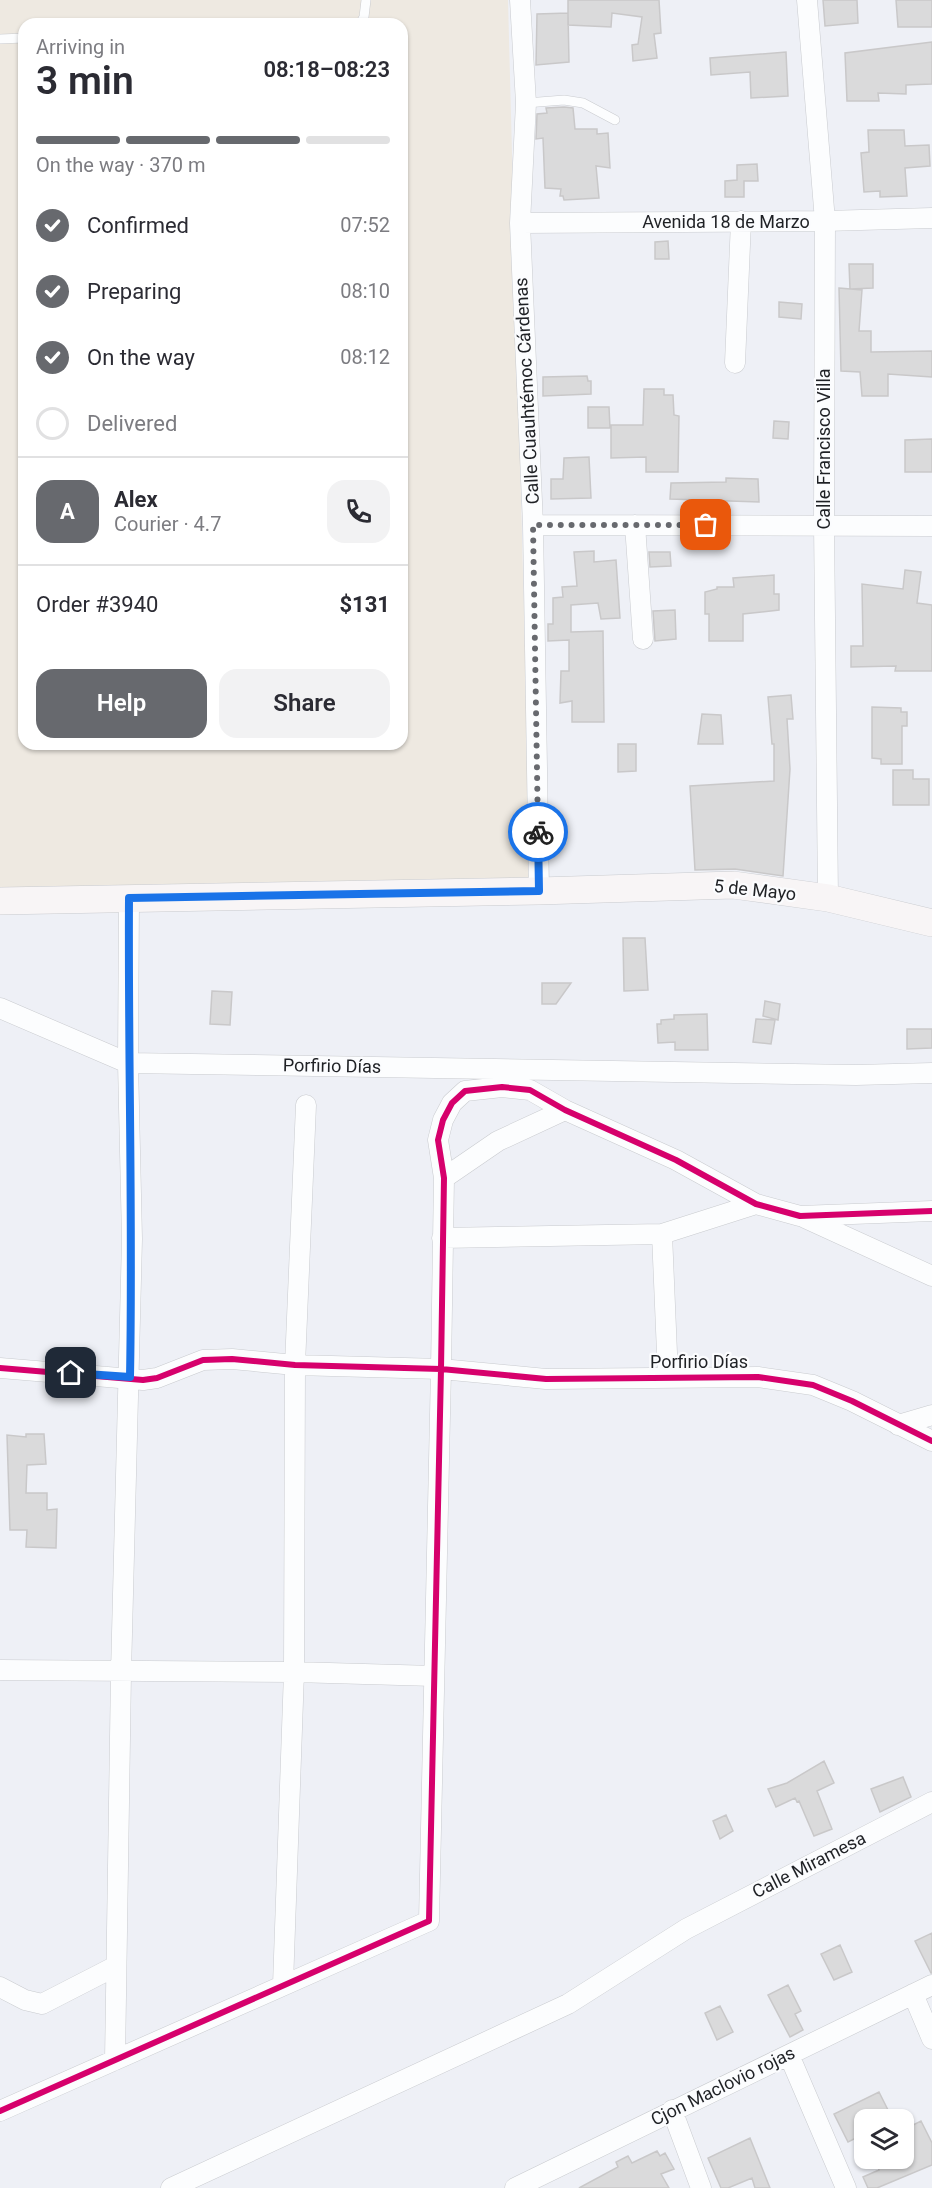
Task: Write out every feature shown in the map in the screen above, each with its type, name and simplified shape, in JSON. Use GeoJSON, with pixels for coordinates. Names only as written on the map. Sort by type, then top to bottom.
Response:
{"type":"FeatureCollection","features":[{"type":"Feature","properties":{"kind":"street","name":"Calle Cuauhtémoc Cárdenas"},"geometry":{"type":"LineString","coordinates":[[519,0],[525,103],[520,223],[533,525],[539,891]]}},
{"type":"Feature","properties":{"kind":"street","name":"Calle Francisco Villa"},"geometry":{"type":"LineString","coordinates":[[807,0],[825,221],[824,524],[828,898]]}},
{"type":"Feature","properties":{"kind":"street","name":"Avenida 18 de Marzo"},"geometry":{"type":"LineString","coordinates":[[520,223],[932,218]]}},
{"type":"Feature","properties":{"kind":"street"},"geometry":{"type":"LineString","coordinates":[[735,363],[741,221]]}},
{"type":"Feature","properties":{"kind":"street"},"geometry":{"type":"LineString","coordinates":[[533,525],[932,526]]}},
{"type":"Feature","properties":{"kind":"street"},"geometry":{"type":"LineString","coordinates":[[635,525],[643,639]]}},
{"type":"Feature","properties":{"kind":"street","name":"5 de Mayo"},"geometry":{"type":"LineString","coordinates":[[0,901],[733,885],[828,898],[932,923]]}},
{"type":"Feature","properties":{"kind":"street"},"geometry":{"type":"LineString","coordinates":[[115,2060],[121,1673],[132,1239],[128,1062],[129,898]]}},
{"type":"Feature","properties":{"kind":"street"},"geometry":{"type":"LineString","coordinates":[[0,1008],[128,1062]]}},
{"type":"Feature","properties":{"kind":"street","name":"Porfirio Días"},"geometry":{"type":"LineString","coordinates":[[128,1062],[856,1075],[932,1073]]}},
{"type":"Feature","properties":{"kind":"street"},"geometry":{"type":"LineString","coordinates":[[0,2111],[429,1921],[434,1677],[448,1369],[442,1238],[444,1178],[438,1140],[443,1120],[452,1103],[465,1091],[502,1087],[530,1090],[565,1110],[676,1160],[756,1204],[800,1216],[932,1276]]}},
{"type":"Feature","properties":{"kind":"street"},"geometry":{"type":"LineString","coordinates":[[283,1985],[294,1672],[295,1365],[306,1105]]}},
{"type":"Feature","properties":{"kind":"street"},"geometry":{"type":"LineString","coordinates":[[444,1178],[498,1141],[565,1110]]}},
{"type":"Feature","properties":{"kind":"street"},"geometry":{"type":"LineString","coordinates":[[442,1238],[663,1234],[756,1204]]}},
{"type":"Feature","properties":{"kind":"street"},"geometry":{"type":"LineString","coordinates":[[800,1216],[932,1211]]}},
{"type":"Feature","properties":{"kind":"street"},"geometry":{"type":"LineString","coordinates":[[663,1234],[668,1377]]}},
{"type":"Feature","properties":{"kind":"street","name":"Porfirio Días"},"geometry":{"type":"LineString","coordinates":[[0,1368],[130,1377],[143,1380],[157,1378],[203,1360],[232,1359],[295,1365],[448,1369],[546,1379],[758,1377],[813,1385],[932,1440]]}},
{"type":"Feature","properties":{"kind":"street"},"geometry":{"type":"LineString","coordinates":[[898,1425],[932,1416]]}},
{"type":"Feature","properties":{"kind":"street"},"geometry":{"type":"LineString","coordinates":[[0,1671],[294,1672],[434,1677]]}},
{"type":"Feature","properties":{"kind":"street","name":"Calle Miramesa"},"geometry":{"type":"LineString","coordinates":[[171,2188],[568,2004],[686,1929],[932,1803]]}},
{"type":"Feature","properties":{"kind":"street"},"geometry":{"type":"LineString","coordinates":[[0,1987],[25,2000],[42,2004],[116,1966]]}},
{"type":"Feature","properties":{"kind":"street","name":"Cjon Maclovio rojas"},"geometry":{"type":"LineString","coordinates":[[515,2188],[544,2181],[672,2110],[932,1985]]}},
{"type":"Feature","properties":{"kind":"street"},"geometry":{"type":"LineString","coordinates":[[913,1994],[932,2039]]}},
{"type":"Feature","properties":{"kind":"street"},"geometry":{"type":"LineString","coordinates":[[789,2055],[846,2188]]}},
{"type":"Feature","properties":{"kind":"street"},"geometry":{"type":"LineString","coordinates":[[672,2110],[701,2188]]}},
{"type":"Feature","properties":{"kind":"lane"},"geometry":{"type":"LineString","coordinates":[[363,18],[366,0]]}},
{"type":"Feature","properties":{"kind":"lane"},"geometry":{"type":"LineString","coordinates":[[0,39],[18,38]]}},
{"type":"Feature","properties":{"kind":"lane"},"geometry":{"type":"LineString","coordinates":[[525,103],[564,100],[583,103],[615,120]]}},
{"type":"Feature","properties":{"kind":"shaded area"},"geometry":{"type":"Polygon","coordinates":[[[0,0],[508,0],[531,881],[0,891],[0,0]]]}},
{"type":"Feature","properties":{"kind":"building"},"geometry":{"type":"Polygon","coordinates":[[[568,0],[659,0],[661,33],[654,34],[657,58],[633,61],[632,45],[638,44],[642,17],[612,13],[611,27],[568,25],[568,0]]]}},
{"type":"Feature","properties":{"kind":"building"},"geometry":{"type":"Polygon","coordinates":[[[823,0],[857,0],[858,23],[825,26],[823,0]]]}},
{"type":"Feature","properties":{"kind":"building"},"geometry":{"type":"Polygon","coordinates":[[[896,0],[932,0],[932,27],[898,27],[896,0]]]}},
{"type":"Feature","properties":{"kind":"building"},"geometry":{"type":"Polygon","coordinates":[[[568,13],[569,62],[536,65],[537,14],[568,13]]]}},
{"type":"Feature","properties":{"kind":"building"},"geometry":{"type":"Polygon","coordinates":[[[932,42],[932,84],[906,85],[906,94],[878,93],[879,101],[847,101],[845,53],[932,42]]]}},
{"type":"Feature","properties":{"kind":"building"},"geometry":{"type":"Polygon","coordinates":[[[786,52],[788,96],[751,98],[750,72],[711,75],[710,58],[786,52]]]}},
{"type":"Feature","properties":{"kind":"building"},"geometry":{"type":"Polygon","coordinates":[[[546,108],[573,108],[575,129],[597,129],[597,134],[608,133],[610,168],[596,166],[599,198],[564,200],[563,196],[560,196],[561,189],[545,188],[543,138],[536,139],[537,114],[547,113],[546,108]]]}},
{"type":"Feature","properties":{"kind":"building"},"geometry":{"type":"Polygon","coordinates":[[[868,130],[904,130],[905,146],[929,145],[930,166],[905,168],[907,196],[880,197],[880,191],[864,192],[861,153],[869,152],[868,130]]]}},
{"type":"Feature","properties":{"kind":"building"},"geometry":{"type":"Polygon","coordinates":[[[757,164],[758,181],[744,181],[744,197],[725,197],[725,181],[737,180],[737,165],[757,164]]]}},
{"type":"Feature","properties":{"kind":"building"},"geometry":{"type":"Polygon","coordinates":[[[668,241],[669,259],[655,259],[655,242],[668,241]]]}},
{"type":"Feature","properties":{"kind":"building"},"geometry":{"type":"Polygon","coordinates":[[[849,264],[873,264],[873,288],[850,289],[849,264]]]}},
{"type":"Feature","properties":{"kind":"building"},"geometry":{"type":"Polygon","coordinates":[[[839,288],[862,290],[859,331],[871,331],[871,352],[932,351],[932,377],[888,374],[888,396],[862,396],[860,372],[841,371],[839,288]]]}},
{"type":"Feature","properties":{"kind":"building"},"geometry":{"type":"Polygon","coordinates":[[[779,302],[802,304],[801,319],[779,317],[779,302]]]}},
{"type":"Feature","properties":{"kind":"building"},"geometry":{"type":"Polygon","coordinates":[[[587,376],[588,381],[591,381],[591,394],[543,396],[543,377],[587,376]]]}},
{"type":"Feature","properties":{"kind":"building"},"geometry":{"type":"Polygon","coordinates":[[[644,389],[664,389],[664,395],[673,395],[674,415],[679,416],[678,472],[646,472],[646,457],[611,458],[611,425],[643,425],[644,389]]]}},
{"type":"Feature","properties":{"kind":"building"},"geometry":{"type":"Polygon","coordinates":[[[588,407],[609,407],[610,428],[588,428],[588,407]]]}},
{"type":"Feature","properties":{"kind":"building"},"geometry":{"type":"Polygon","coordinates":[[[774,421],[789,422],[788,439],[773,438],[774,421]]]}},
{"type":"Feature","properties":{"kind":"building"},"geometry":{"type":"Polygon","coordinates":[[[932,439],[932,472],[905,472],[905,440],[932,439]]]}},
{"type":"Feature","properties":{"kind":"building"},"geometry":{"type":"Polygon","coordinates":[[[589,457],[591,498],[551,499],[551,479],[563,479],[564,458],[589,457]]]}},
{"type":"Feature","properties":{"kind":"building"},"geometry":{"type":"Polygon","coordinates":[[[726,478],[758,479],[759,502],[670,499],[671,483],[726,482],[726,478]]]}},
{"type":"Feature","properties":{"kind":"building"},"geometry":{"type":"Polygon","coordinates":[[[594,551],[594,562],[616,560],[620,618],[601,619],[598,603],[571,605],[571,632],[603,631],[604,722],[572,722],[572,701],[560,703],[561,671],[569,671],[569,640],[548,641],[548,624],[553,624],[553,598],[563,597],[562,587],[577,586],[574,552],[594,551]]]}},
{"type":"Feature","properties":{"kind":"building"},"geometry":{"type":"Polygon","coordinates":[[[649,552],[670,552],[671,566],[650,567],[649,552]]]}},
{"type":"Feature","properties":{"kind":"building"},"geometry":{"type":"Polygon","coordinates":[[[905,570],[921,572],[917,603],[932,605],[932,671],[895,671],[896,666],[851,667],[851,646],[863,646],[862,584],[903,589],[905,570]]]}},
{"type":"Feature","properties":{"kind":"building"},"geometry":{"type":"Polygon","coordinates":[[[774,575],[774,594],[779,594],[779,610],[743,614],[743,641],[709,641],[709,614],[705,614],[705,592],[717,589],[717,587],[734,587],[733,578],[774,575]]]}},
{"type":"Feature","properties":{"kind":"building"},"geometry":{"type":"Polygon","coordinates":[[[675,610],[676,639],[655,641],[653,611],[675,610]]]}},
{"type":"Feature","properties":{"kind":"building"},"geometry":{"type":"Polygon","coordinates":[[[791,695],[793,719],[787,719],[790,769],[783,876],[735,869],[695,870],[690,786],[774,781],[774,744],[772,744],[768,697],[791,695]]]}},
{"type":"Feature","properties":{"kind":"building"},"geometry":{"type":"Polygon","coordinates":[[[872,707],[901,708],[901,712],[907,712],[907,726],[902,726],[902,764],[881,764],[881,759],[872,758],[872,707]]]}},
{"type":"Feature","properties":{"kind":"building"},"geometry":{"type":"Polygon","coordinates":[[[702,714],[721,715],[723,744],[698,744],[702,714]]]}},
{"type":"Feature","properties":{"kind":"building"},"geometry":{"type":"Polygon","coordinates":[[[618,744],[636,744],[636,771],[618,772],[618,744]]]}},
{"type":"Feature","properties":{"kind":"building"},"geometry":{"type":"Polygon","coordinates":[[[893,770],[913,770],[913,779],[929,779],[929,805],[893,805],[893,770]]]}},
{"type":"Feature","properties":{"kind":"building"},"geometry":{"type":"Polygon","coordinates":[[[623,938],[645,938],[648,990],[624,991],[623,938]]]}},
{"type":"Feature","properties":{"kind":"building"},"geometry":{"type":"Polygon","coordinates":[[[542,983],[571,983],[556,1004],[542,1004],[542,983]]]}},
{"type":"Feature","properties":{"kind":"building"},"geometry":{"type":"Polygon","coordinates":[[[212,991],[232,992],[230,1025],[210,1024],[212,991]]]}},
{"type":"Feature","properties":{"kind":"building"},"geometry":{"type":"Polygon","coordinates":[[[765,1001],[780,1004],[778,1020],[763,1016],[765,1001]]]}},
{"type":"Feature","properties":{"kind":"building"},"geometry":{"type":"Polygon","coordinates":[[[707,1014],[708,1050],[675,1050],[675,1042],[658,1043],[657,1024],[661,1024],[661,1020],[674,1019],[674,1015],[707,1014]]]}},
{"type":"Feature","properties":{"kind":"building"},"geometry":{"type":"Polygon","coordinates":[[[756,1019],[775,1020],[771,1044],[753,1042],[756,1019]]]}},
{"type":"Feature","properties":{"kind":"building"},"geometry":{"type":"Polygon","coordinates":[[[907,1029],[932,1029],[932,1048],[907,1049],[907,1029]]]}},
{"type":"Feature","properties":{"kind":"building"},"geometry":{"type":"Polygon","coordinates":[[[26,1434],[44,1434],[46,1464],[27,1465],[26,1493],[47,1493],[47,1510],[57,1509],[56,1548],[26,1547],[27,1530],[10,1530],[7,1435],[26,1437],[26,1434]]]}},
{"type":"Feature","properties":{"kind":"building"},"geometry":{"type":"Polygon","coordinates":[[[824,1761],[834,1783],[817,1791],[832,1829],[814,1836],[799,1801],[797,1802],[795,1798],[776,1807],[768,1789],[787,1783],[824,1761]]]}},
{"type":"Feature","properties":{"kind":"building"},"geometry":{"type":"Polygon","coordinates":[[[903,1777],[911,1797],[880,1812],[871,1789],[903,1777]]]}},
{"type":"Feature","properties":{"kind":"building"},"geometry":{"type":"Polygon","coordinates":[[[726,1815],[733,1831],[720,1839],[713,1821],[726,1815]]]}},
{"type":"Feature","properties":{"kind":"building"},"geometry":{"type":"Polygon","coordinates":[[[932,1933],[932,1973],[931,1973],[915,1941],[932,1933]]]}},
{"type":"Feature","properties":{"kind":"building"},"geometry":{"type":"Polygon","coordinates":[[[840,1945],[852,1972],[834,1980],[821,1954],[840,1945]]]}},
{"type":"Feature","properties":{"kind":"building"},"geometry":{"type":"Polygon","coordinates":[[[788,1985],[801,2011],[795,2014],[803,2030],[790,2037],[768,1995],[788,1985]]]}},
{"type":"Feature","properties":{"kind":"building"},"geometry":{"type":"Polygon","coordinates":[[[720,2006],[733,2032],[717,2040],[705,2013],[720,2006]]]}},
{"type":"Feature","properties":{"kind":"building"},"geometry":{"type":"Polygon","coordinates":[[[879,2092],[888,2109],[854,2109],[854,2139],[848,2142],[834,2114],[879,2092]]]}},
{"type":"Feature","properties":{"kind":"building"},"geometry":{"type":"Polygon","coordinates":[[[921,2121],[932,2143],[932,2165],[877,2188],[868,2188],[863,2177],[879,2169],[914,2169],[914,2124],[921,2121]]]}},
{"type":"Feature","properties":{"kind":"building"},"geometry":{"type":"Polygon","coordinates":[[[750,2138],[770,2188],[755,2188],[752,2178],[728,2188],[721,2188],[708,2158],[750,2138]]]}},
{"type":"Feature","properties":{"kind":"building"},"geometry":{"type":"Polygon","coordinates":[[[657,2151],[660,2156],[665,2153],[674,2169],[661,2174],[669,2188],[579,2188],[618,2167],[616,2162],[628,2156],[632,2163],[657,2151]]]}},
{"type":"Feature","properties":{"kind":"cycle path"},"geometry":{"type":"LineString","coordinates":[[0,1368],[143,1380],[157,1378],[203,1360],[232,1359],[295,1365],[441,1369],[444,1178],[438,1140],[443,1120],[452,1103],[465,1091],[502,1087],[530,1090],[565,1110],[676,1160],[756,1204],[800,1216],[932,1211]]}},
{"type":"Feature","properties":{"kind":"cycle path"},"geometry":{"type":"LineString","coordinates":[[0,2111],[429,1921],[441,1369],[546,1379],[758,1377],[813,1385],[852,1401],[932,1441]]}},
{"type":"Feature","properties":{"kind":"way so far"},"geometry":{"type":"LineString","coordinates":[[538,832],[533,525],[706,525]]}},
{"type":"Feature","properties":{"kind":"route"},"geometry":{"type":"LineString","coordinates":[[71,1373],[130,1377],[132,1239],[128,1062],[129,898],[539,891],[538,832]]}}]}
